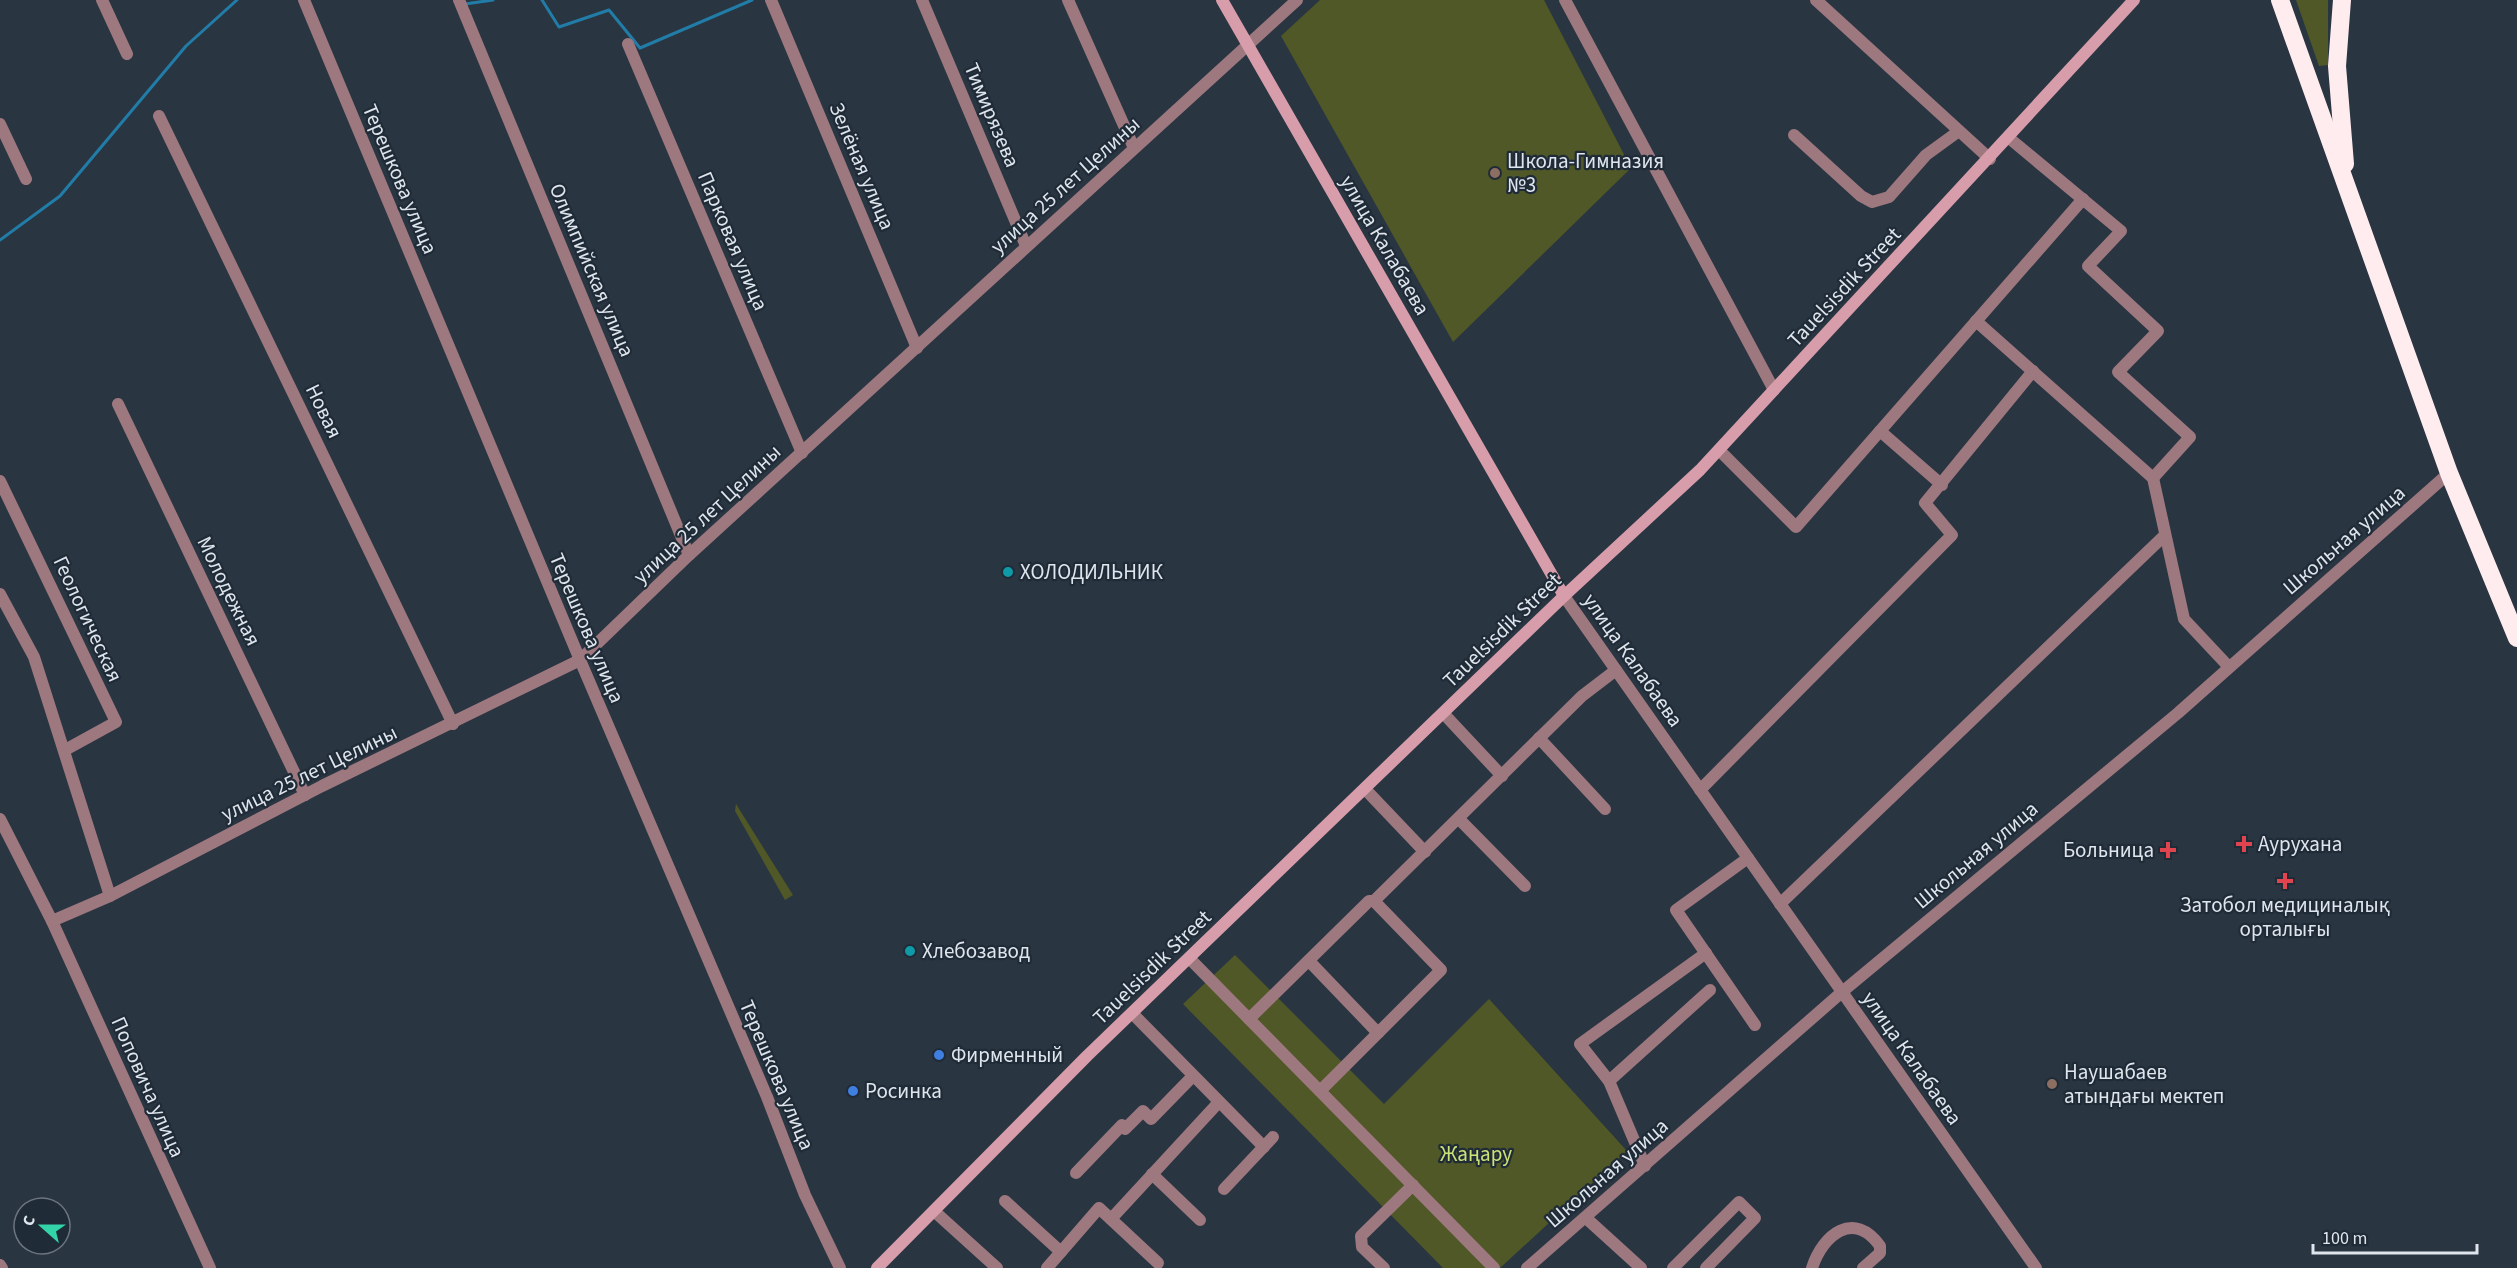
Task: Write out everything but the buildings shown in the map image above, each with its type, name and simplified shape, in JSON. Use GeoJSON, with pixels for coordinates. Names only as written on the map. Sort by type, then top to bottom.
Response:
{"type":"FeatureCollection","features":[{"type":"Feature","properties":{"kind":"highway"},"geometry":{"type":"LineString","coordinates":[[2280,0],[2449,473],[2517,638]]}},
{"type":"Feature","properties":{"kind":"highway"},"geometry":{"type":"LineString","coordinates":[[2342,0],[2337,66],[2347,190]]}},
{"type":"Feature","properties":{"kind":"street"},"geometry":{"type":"LineString","coordinates":[[102,0],[127,54]]}},
{"type":"Feature","properties":{"kind":"street","name":"Терешкова улица"},"geometry":{"type":"LineString","coordinates":[[304,0],[805,1194],[840,1268]]}},
{"type":"Feature","properties":{"kind":"street","name":"Олимпийская улица"},"geometry":{"type":"LineString","coordinates":[[459,0],[689,555]]}},
{"type":"Feature","properties":{"kind":"street","name":"Зелёная улица"},"geometry":{"type":"LineString","coordinates":[[771,0],[917,348]]}},
{"type":"Feature","properties":{"kind":"street","name":"Тимирязева"},"geometry":{"type":"LineString","coordinates":[[922,0],[1026,246]]}},
{"type":"Feature","properties":{"kind":"street"},"geometry":{"type":"LineString","coordinates":[[1068,0],[1134,148]]}},
{"type":"Feature","properties":{"kind":"street","name":"улица Калабаева"},"geometry":{"type":"LineString","coordinates":[[1222,0],[1564,596],[2036,1268]]}},
{"type":"Feature","properties":{"kind":"street","name":"улица 25 лет Целины"},"geometry":{"type":"LineString","coordinates":[[52,921],[110,896],[305,795],[580,660],[689,555],[1297,0]]}},
{"type":"Feature","properties":{"kind":"street"},"geometry":{"type":"LineString","coordinates":[[1565,0],[1774,390]]}},
{"type":"Feature","properties":{"kind":"street"},"geometry":{"type":"LineString","coordinates":[[1816,0],[1990,159]]}},
{"type":"Feature","properties":{"kind":"street","name":"Tauelsisdik Street"},"geometry":{"type":"LineString","coordinates":[[877,1268],[1132,1013],[1564,596],[1701,470],[1990,159],[2134,0]]}},
{"type":"Feature","properties":{"kind":"street","name":"Парковая улица"},"geometry":{"type":"LineString","coordinates":[[627,44],[802,453]]}},
{"type":"Feature","properties":{"kind":"street","name":"Новая"},"geometry":{"type":"LineString","coordinates":[[159,116],[453,724]]}},
{"type":"Feature","properties":{"kind":"street"},"geometry":{"type":"LineString","coordinates":[[0,124],[26,179]]}},
{"type":"Feature","properties":{"kind":"street"},"geometry":{"type":"LineString","coordinates":[[1794,135],[1861,196],[1872,202],[1889,197],[1926,155],[1959,131]]}},
{"type":"Feature","properties":{"kind":"street"},"geometry":{"type":"LineString","coordinates":[[2009,138],[2121,231],[2088,266],[2158,331],[2118,372],[2190,437],[2153,478]]}},
{"type":"Feature","properties":{"kind":"street"},"geometry":{"type":"LineString","coordinates":[[1719,450],[1797,526],[2083,200]]}},
{"type":"Feature","properties":{"kind":"street"},"geometry":{"type":"LineString","coordinates":[[1976,321],[2153,478],[2184,619],[2229,668]]}},
{"type":"Feature","properties":{"kind":"street"},"geometry":{"type":"LineString","coordinates":[[1700,790],[1952,535],[1925,503],[2033,371]]}},
{"type":"Feature","properties":{"kind":"street","name":"Молодежная"},"geometry":{"type":"LineString","coordinates":[[118,404],[305,795]]}},
{"type":"Feature","properties":{"kind":"street"},"geometry":{"type":"LineString","coordinates":[[1880,431],[1942,485]]}},
{"type":"Feature","properties":{"kind":"street","name":"Школьная улица"},"geometry":{"type":"LineString","coordinates":[[1527,1268],[1842,992],[2229,668],[2449,473]]}},
{"type":"Feature","properties":{"kind":"street","name":"Геологическая"},"geometry":{"type":"LineString","coordinates":[[0,482],[116,722],[65,750]]}},
{"type":"Feature","properties":{"kind":"street"},"geometry":{"type":"LineString","coordinates":[[1780,904],[2165,536]]}},
{"type":"Feature","properties":{"kind":"street"},"geometry":{"type":"LineString","coordinates":[[0,594],[34,657],[110,896]]}},
{"type":"Feature","properties":{"kind":"street"},"geometry":{"type":"LineString","coordinates":[[1249,1019],[1370,901],[1374,901],[1425,852],[1582,696],[1616,670]]}},
{"type":"Feature","properties":{"kind":"street"},"geometry":{"type":"LineString","coordinates":[[1444,714],[1502,776]]}},
{"type":"Feature","properties":{"kind":"street"},"geometry":{"type":"LineString","coordinates":[[1539,738],[1605,809]]}},
{"type":"Feature","properties":{"kind":"street"},"geometry":{"type":"LineString","coordinates":[[1365,789],[1425,852]]}},
{"type":"Feature","properties":{"kind":"street","name":"Поповича улица"},"geometry":{"type":"LineString","coordinates":[[0,819],[52,921],[210,1268]]}},
{"type":"Feature","properties":{"kind":"street"},"geometry":{"type":"LineString","coordinates":[[1458,819],[1525,886]]}},
{"type":"Feature","properties":{"kind":"street"},"geometry":{"type":"LineString","coordinates":[[1748,858],[1676,910],[1755,1025]]}},
{"type":"Feature","properties":{"kind":"street"},"geometry":{"type":"LineString","coordinates":[[1320,1091],[1441,970],[1374,901]]}},
{"type":"Feature","properties":{"kind":"street"},"geometry":{"type":"LineString","coordinates":[[1645,1166],[1609,1081],[1580,1044],[1706,953]]}},
{"type":"Feature","properties":{"kind":"street"},"geometry":{"type":"LineString","coordinates":[[1190,958],[1494,1268]]}},
{"type":"Feature","properties":{"kind":"street"},"geometry":{"type":"LineString","coordinates":[[1309,961],[1378,1033]]}},
{"type":"Feature","properties":{"kind":"street"},"geometry":{"type":"LineString","coordinates":[[1609,1081],[1710,990]]}},
{"type":"Feature","properties":{"kind":"street"},"geometry":{"type":"LineString","coordinates":[[1132,1013],[1264,1147]]}},
{"type":"Feature","properties":{"kind":"street"},"geometry":{"type":"LineString","coordinates":[[1076,1173],[1122,1125],[1125,1129],[1143,1111],[1151,1119],[1193,1076]]}},
{"type":"Feature","properties":{"kind":"street"},"geometry":{"type":"LineString","coordinates":[[1111,1219],[1219,1102]]}},
{"type":"Feature","properties":{"kind":"street"},"geometry":{"type":"LineString","coordinates":[[1224,1189],[1273,1137]]}},
{"type":"Feature","properties":{"kind":"street"},"geometry":{"type":"LineString","coordinates":[[1152,1173],[1200,1220]]}},
{"type":"Feature","properties":{"kind":"street"},"geometry":{"type":"LineString","coordinates":[[1384,1268],[1362,1247],[1361,1236],[1413,1185]]}},
{"type":"Feature","properties":{"kind":"street"},"geometry":{"type":"LineString","coordinates":[[1005,1201],[1061,1252]]}},
{"type":"Feature","properties":{"kind":"street"},"geometry":{"type":"LineString","coordinates":[[1673,1268],[1740,1202],[1755,1218],[1706,1268]]}},
{"type":"Feature","properties":{"kind":"street"},"geometry":{"type":"LineString","coordinates":[[1051,1267],[1061,1252],[1099,1209],[1158,1263]]}},
{"type":"Feature","properties":{"kind":"street"},"geometry":{"type":"LineString","coordinates":[[934,1211],[997,1268]]}},
{"type":"Feature","properties":{"kind":"street"},"geometry":{"type":"LineString","coordinates":[[1586,1218],[1641,1268]]}},
{"type":"Feature","properties":{"kind":"street"},"geometry":{"type":"LineString","coordinates":[[1812,1268],[1817,1251],[1843,1228],[1854,1227],[1862,1228],[1880,1246],[1880,1253],[1863,1268]]}},
{"type":"Feature","properties":{"kind":"green space"},"geometry":{"type":"Polygon","coordinates":[[[1320,0],[1544,0],[1631,168],[1453,342],[1281,36],[1320,0]]]}},
{"type":"Feature","properties":{"kind":"green space"},"geometry":{"type":"Polygon","coordinates":[[[2296,0],[2328,0],[2328,65],[2319,66],[2296,0]]]}},
{"type":"Feature","properties":{"kind":"green space"},"geometry":{"type":"Polygon","coordinates":[[[736,804],[793,895],[785,900],[735,811],[736,804]]]}},
{"type":"Feature","properties":{"kind":"green space","name":"Жаңару"},"geometry":{"type":"Polygon","coordinates":[[[1235,955],[1384,1104],[1489,999],[1627,1151],[1500,1268],[1443,1268],[1183,1004],[1235,955]]]}},
{"type":"Feature","properties":{"kind":"waterway"},"geometry":{"type":"LineString","coordinates":[[0,240],[60,196],[186,46],[237,0]]}},
{"type":"Feature","properties":{"kind":"waterway"},"geometry":{"type":"LineString","coordinates":[[465,4],[493,0]]}},
{"type":"Feature","properties":{"kind":"waterway"},"geometry":{"type":"LineString","coordinates":[[542,0],[559,27],[609,10],[640,48],[752,0]]}},
{"type":"Feature","properties":{"kind":"place","name":"Школа-Гимназия №3"},"geometry":{"type":"Point","coordinates":[1495,173]}},
{"type":"Feature","properties":{"kind":"place","name":"ХОЛОДИЛЬНИК"},"geometry":{"type":"Point","coordinates":[1008,572]}},
{"type":"Feature","properties":{"kind":"place","name":"Аурухана"},"geometry":{"type":"Point","coordinates":[2244,844]}},
{"type":"Feature","properties":{"kind":"place","name":"Больница"},"geometry":{"type":"Point","coordinates":[2168,850]}},
{"type":"Feature","properties":{"kind":"place","name":"Затобол медициналық орталығы"},"geometry":{"type":"Point","coordinates":[2285,881]}},
{"type":"Feature","properties":{"kind":"place","name":"Хлебозавод"},"geometry":{"type":"Point","coordinates":[910,951]}},
{"type":"Feature","properties":{"kind":"place","name":"Фирменный"},"geometry":{"type":"Point","coordinates":[939,1055]}},
{"type":"Feature","properties":{"kind":"place","name":"Наушабаев атындағы мектеп"},"geometry":{"type":"Point","coordinates":[2052,1084]}},
{"type":"Feature","properties":{"kind":"place","name":"Росинка"},"geometry":{"type":"Point","coordinates":[853,1091]}}]}
